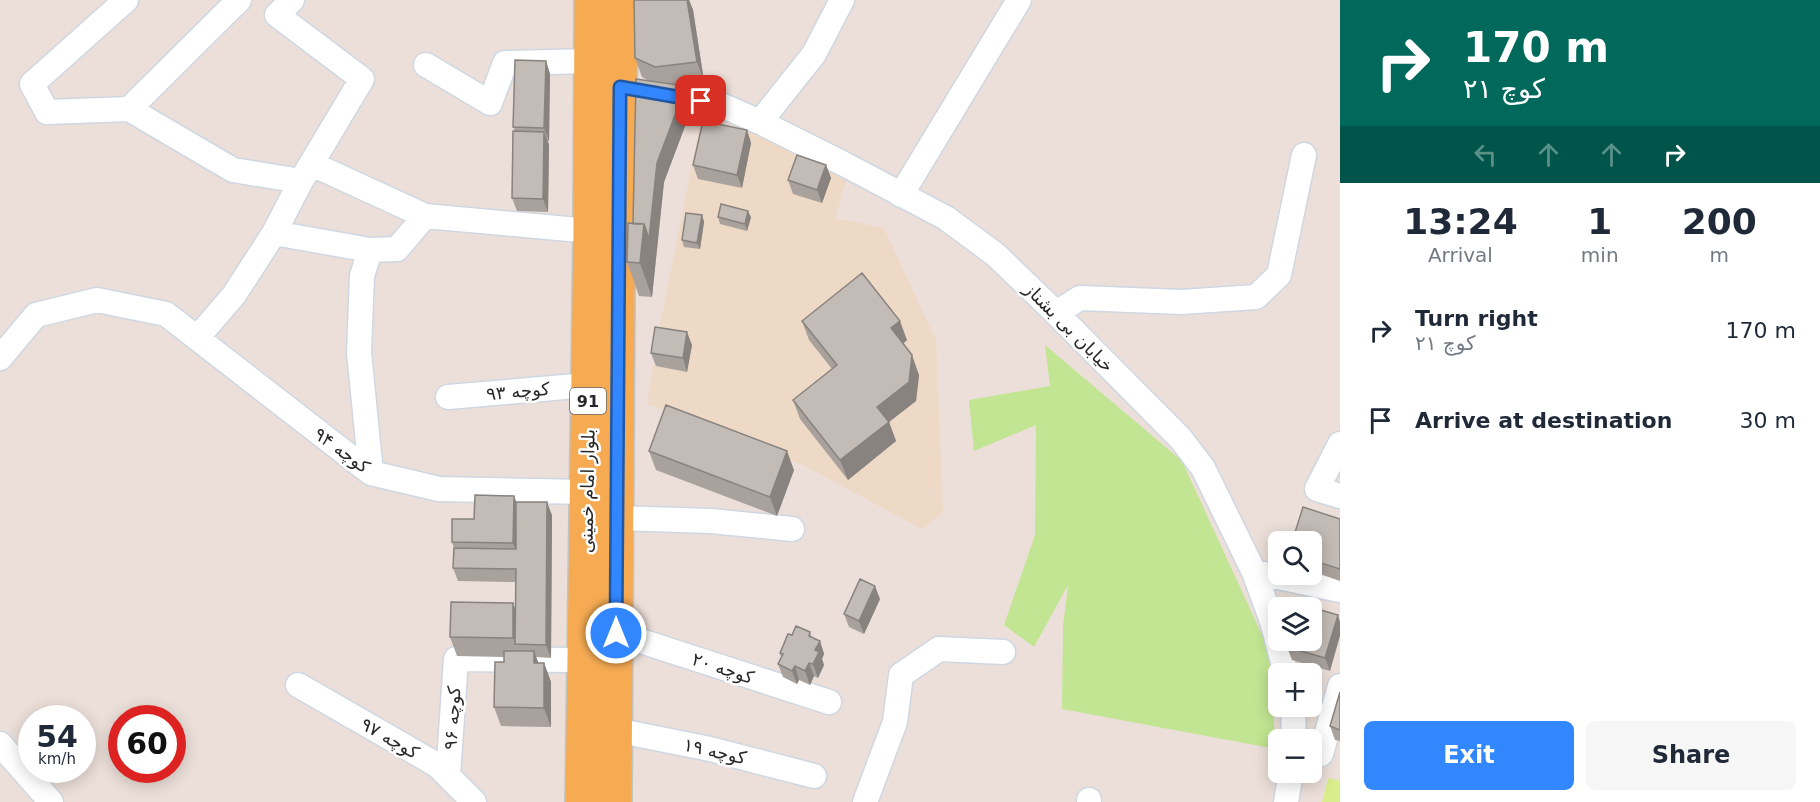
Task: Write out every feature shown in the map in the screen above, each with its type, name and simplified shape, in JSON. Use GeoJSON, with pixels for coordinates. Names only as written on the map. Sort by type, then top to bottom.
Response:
{"type":"FeatureCollection","features":[{"type":"Feature","properties":{"kind":"main road","name":"بلوار امام خمینی"},"geometry":{"type":"LineString","coordinates":[[591,0],[588,385],[607,499],[616,633],[615,802]]}},
{"type":"Feature","properties":{"kind":"main road","name":"بلوار امام خمینی"},"geometry":{"type":"LineString","coordinates":[[582,802],[584,660],[607,499],[622,0]]}},
{"type":"Feature","properties":{"kind":"street"},"geometry":{"type":"LineString","coordinates":[[126,0],[32,84],[47,112],[129,109],[234,170],[306,173],[425,216],[591,231]]}},
{"type":"Feature","properties":{"kind":"street"},"geometry":{"type":"LineString","coordinates":[[129,109],[239,0]]}},
{"type":"Feature","properties":{"kind":"street"},"geometry":{"type":"LineString","coordinates":[[197,339],[234,295],[273,233],[362,79],[277,15],[292,0]]}},
{"type":"Feature","properties":{"kind":"street"},"geometry":{"type":"LineString","coordinates":[[760,122],[814,54],[842,0]]}},
{"type":"Feature","properties":{"kind":"street"},"geometry":{"type":"LineString","coordinates":[[901,195],[1019,0]]}},
{"type":"Feature","properties":{"kind":"street"},"geometry":{"type":"LineString","coordinates":[[426,65],[490,103],[505,63],[592,61]]}},
{"type":"Feature","properties":{"kind":"street","name":"خیابان بی بشناز"},"geometry":{"type":"LineString","coordinates":[[620,87],[721,105],[760,122],[946,218],[996,255],[1181,440],[1203,468],[1254,572],[1273,624],[1283,663]]}},
{"type":"Feature","properties":{"kind":"street"},"geometry":{"type":"LineString","coordinates":[[1056,313],[1080,298],[1181,302],[1256,297],[1279,275],[1304,155]]}},
{"type":"Feature","properties":{"kind":"street"},"geometry":{"type":"LineString","coordinates":[[273,233],[370,250],[397,249],[425,216]]}},
{"type":"Feature","properties":{"kind":"street"},"geometry":{"type":"LineString","coordinates":[[370,250],[362,276],[358,352],[371,473]]}},
{"type":"Feature","properties":{"kind":"street","name":"کوچه ۹۴"},"geometry":{"type":"LineString","coordinates":[[0,358],[36,315],[97,300],[165,314],[371,473],[439,489],[607,499],[711,521],[792,529]]}},
{"type":"Feature","properties":{"kind":"street","name":"کوچه ۹۳"},"geometry":{"type":"LineString","coordinates":[[448,397],[588,385]]}},
{"type":"Feature","properties":{"kind":"street"},"geometry":{"type":"LineString","coordinates":[[1340,444],[1317,489],[1340,496]]}},
{"type":"Feature","properties":{"kind":"street"},"geometry":{"type":"LineString","coordinates":[[1254,572],[1340,590]]}},
{"type":"Feature","properties":{"kind":"street","name":"کوچه ۲۰"},"geometry":{"type":"LineString","coordinates":[[616,633],[829,702]]}},
{"type":"Feature","properties":{"kind":"street"},"geometry":{"type":"LineString","coordinates":[[864,802],[895,722],[901,675],[939,650],[1002,652]]}},
{"type":"Feature","properties":{"kind":"street","name":"کوچه ۹۶"},"geometry":{"type":"LineString","coordinates":[[448,776],[456,659],[584,660]]}},
{"type":"Feature","properties":{"kind":"street","name":"کوچه ۹۷"},"geometry":{"type":"LineString","coordinates":[[298,685],[436,765],[474,802]]}},
{"type":"Feature","properties":{"kind":"street"},"geometry":{"type":"LineString","coordinates":[[1324,756],[1340,686]]}},
{"type":"Feature","properties":{"kind":"street","name":"کوچه ۱۹"},"geometry":{"type":"LineString","coordinates":[[615,730],[710,749],[814,776]]}},
{"type":"Feature","properties":{"kind":"street"},"geometry":{"type":"LineString","coordinates":[[0,744],[51,802]]}},
{"type":"Feature","properties":{"kind":"street"},"geometry":{"type":"LineString","coordinates":[[1286,802],[1290,783]]}},
{"type":"Feature","properties":{"kind":"shaded area"},"geometry":{"type":"Polygon","coordinates":[[[702,114],[754,132],[847,179],[835,218],[884,228],[936,340],[943,512],[922,529],[803,465],[647,404],[657,340],[702,114]]]}},
{"type":"Feature","properties":{"kind":"green space"},"geometry":{"type":"Polygon","coordinates":[[[1045,345],[1182,461],[1268,648],[1268,717],[1273,717],[1274,729],[1268,729],[1268,748],[1062,709],[1063,626],[1068,585],[1034,647],[1004,625],[1035,535],[1036,425],[974,451],[969,400],[1050,386],[1045,345]]]}},
{"type":"Feature","properties":{"kind":"green space"},"geometry":{"type":"Polygon","coordinates":[[[1328,778],[1340,781],[1340,802],[1322,802],[1328,778]]]}},
{"type":"Feature","properties":{"kind":"building"},"geometry":{"type":"Polygon","coordinates":[[[634,0],[687,0],[697,62],[655,67],[635,58],[634,0]]]}},
{"type":"Feature","properties":{"kind":"building"},"geometry":{"type":"Polygon","coordinates":[[[515,60],[546,61],[544,128],[513,127],[515,60]]]}},
{"type":"Feature","properties":{"kind":"building"},"geometry":{"type":"Polygon","coordinates":[[[636,79],[686,86],[657,163],[649,239],[644,224],[633,224],[636,79]]]}},
{"type":"Feature","properties":{"kind":"building"},"geometry":{"type":"Polygon","coordinates":[[[703,121],[747,130],[737,175],[693,165],[703,121]]]}},
{"type":"Feature","properties":{"kind":"building"},"geometry":{"type":"Polygon","coordinates":[[[513,131],[544,132],[543,199],[512,198],[513,131]]]}},
{"type":"Feature","properties":{"kind":"building"},"geometry":{"type":"Polygon","coordinates":[[[797,155],[826,165],[817,190],[788,180],[797,155]]]}},
{"type":"Feature","properties":{"kind":"building"},"geometry":{"type":"Polygon","coordinates":[[[721,204],[748,211],[745,224],[718,217],[721,204]]]}},
{"type":"Feature","properties":{"kind":"building"},"geometry":{"type":"Polygon","coordinates":[[[686,213],[702,215],[697,243],[682,240],[686,213]]]}},
{"type":"Feature","properties":{"kind":"building"},"geometry":{"type":"Polygon","coordinates":[[[628,223],[644,224],[640,263],[627,262],[628,223]]]}},
{"type":"Feature","properties":{"kind":"building"},"geometry":{"type":"Polygon","coordinates":[[[862,273],[900,321],[891,328],[912,355],[909,382],[877,407],[889,422],[840,460],[793,400],[837,365],[802,321],[862,273]]]}},
{"type":"Feature","properties":{"kind":"building"},"geometry":{"type":"Polygon","coordinates":[[[655,327],[687,332],[683,358],[651,353],[655,327]]]}},
{"type":"Feature","properties":{"kind":"building"},"geometry":{"type":"Polygon","coordinates":[[[666,405],[787,451],[770,497],[649,451],[666,405]]]}},
{"type":"Feature","properties":{"kind":"building"},"geometry":{"type":"Polygon","coordinates":[[[475,495],[514,496],[513,543],[452,542],[452,519],[474,519],[475,495]]]}},
{"type":"Feature","properties":{"kind":"building"},"geometry":{"type":"Polygon","coordinates":[[[516,502],[547,502],[546,645],[515,644],[516,569],[453,568],[454,548],[516,549],[516,502]]]}},
{"type":"Feature","properties":{"kind":"building"},"geometry":{"type":"Polygon","coordinates":[[[1303,507],[1340,519],[1340,569],[1322,563],[1322,531],[1295,531],[1303,507]]]}},
{"type":"Feature","properties":{"kind":"building"},"geometry":{"type":"Polygon","coordinates":[[[860,579],[875,586],[859,621],[844,614],[860,579]]]}},
{"type":"Feature","properties":{"kind":"building"},"geometry":{"type":"Polygon","coordinates":[[[451,602],[513,603],[513,638],[450,637],[451,602]]]}},
{"type":"Feature","properties":{"kind":"building"},"geometry":{"type":"Polygon","coordinates":[[[1322,610],[1338,615],[1325,658],[1301,651],[1322,651],[1322,610]]]}},
{"type":"Feature","properties":{"kind":"building"},"geometry":{"type":"Polygon","coordinates":[[[796,626],[810,632],[809,636],[820,641],[815,650],[819,652],[813,664],[809,663],[805,671],[795,666],[792,671],[778,664],[788,634],[792,635],[796,626]]]}},
{"type":"Feature","properties":{"kind":"building"},"geometry":{"type":"Polygon","coordinates":[[[504,651],[534,651],[534,663],[544,663],[544,708],[494,707],[495,662],[504,662],[504,651]]]}},
{"type":"Feature","properties":{"kind":"building"},"geometry":{"type":"Polygon","coordinates":[[[1340,692],[1340,730],[1330,726],[1340,692]]]}},
{"type":"Feature","properties":{"kind":"route"},"geometry":{"type":"LineString","coordinates":[[616,633],[620,87],[701,101]]}}]}
